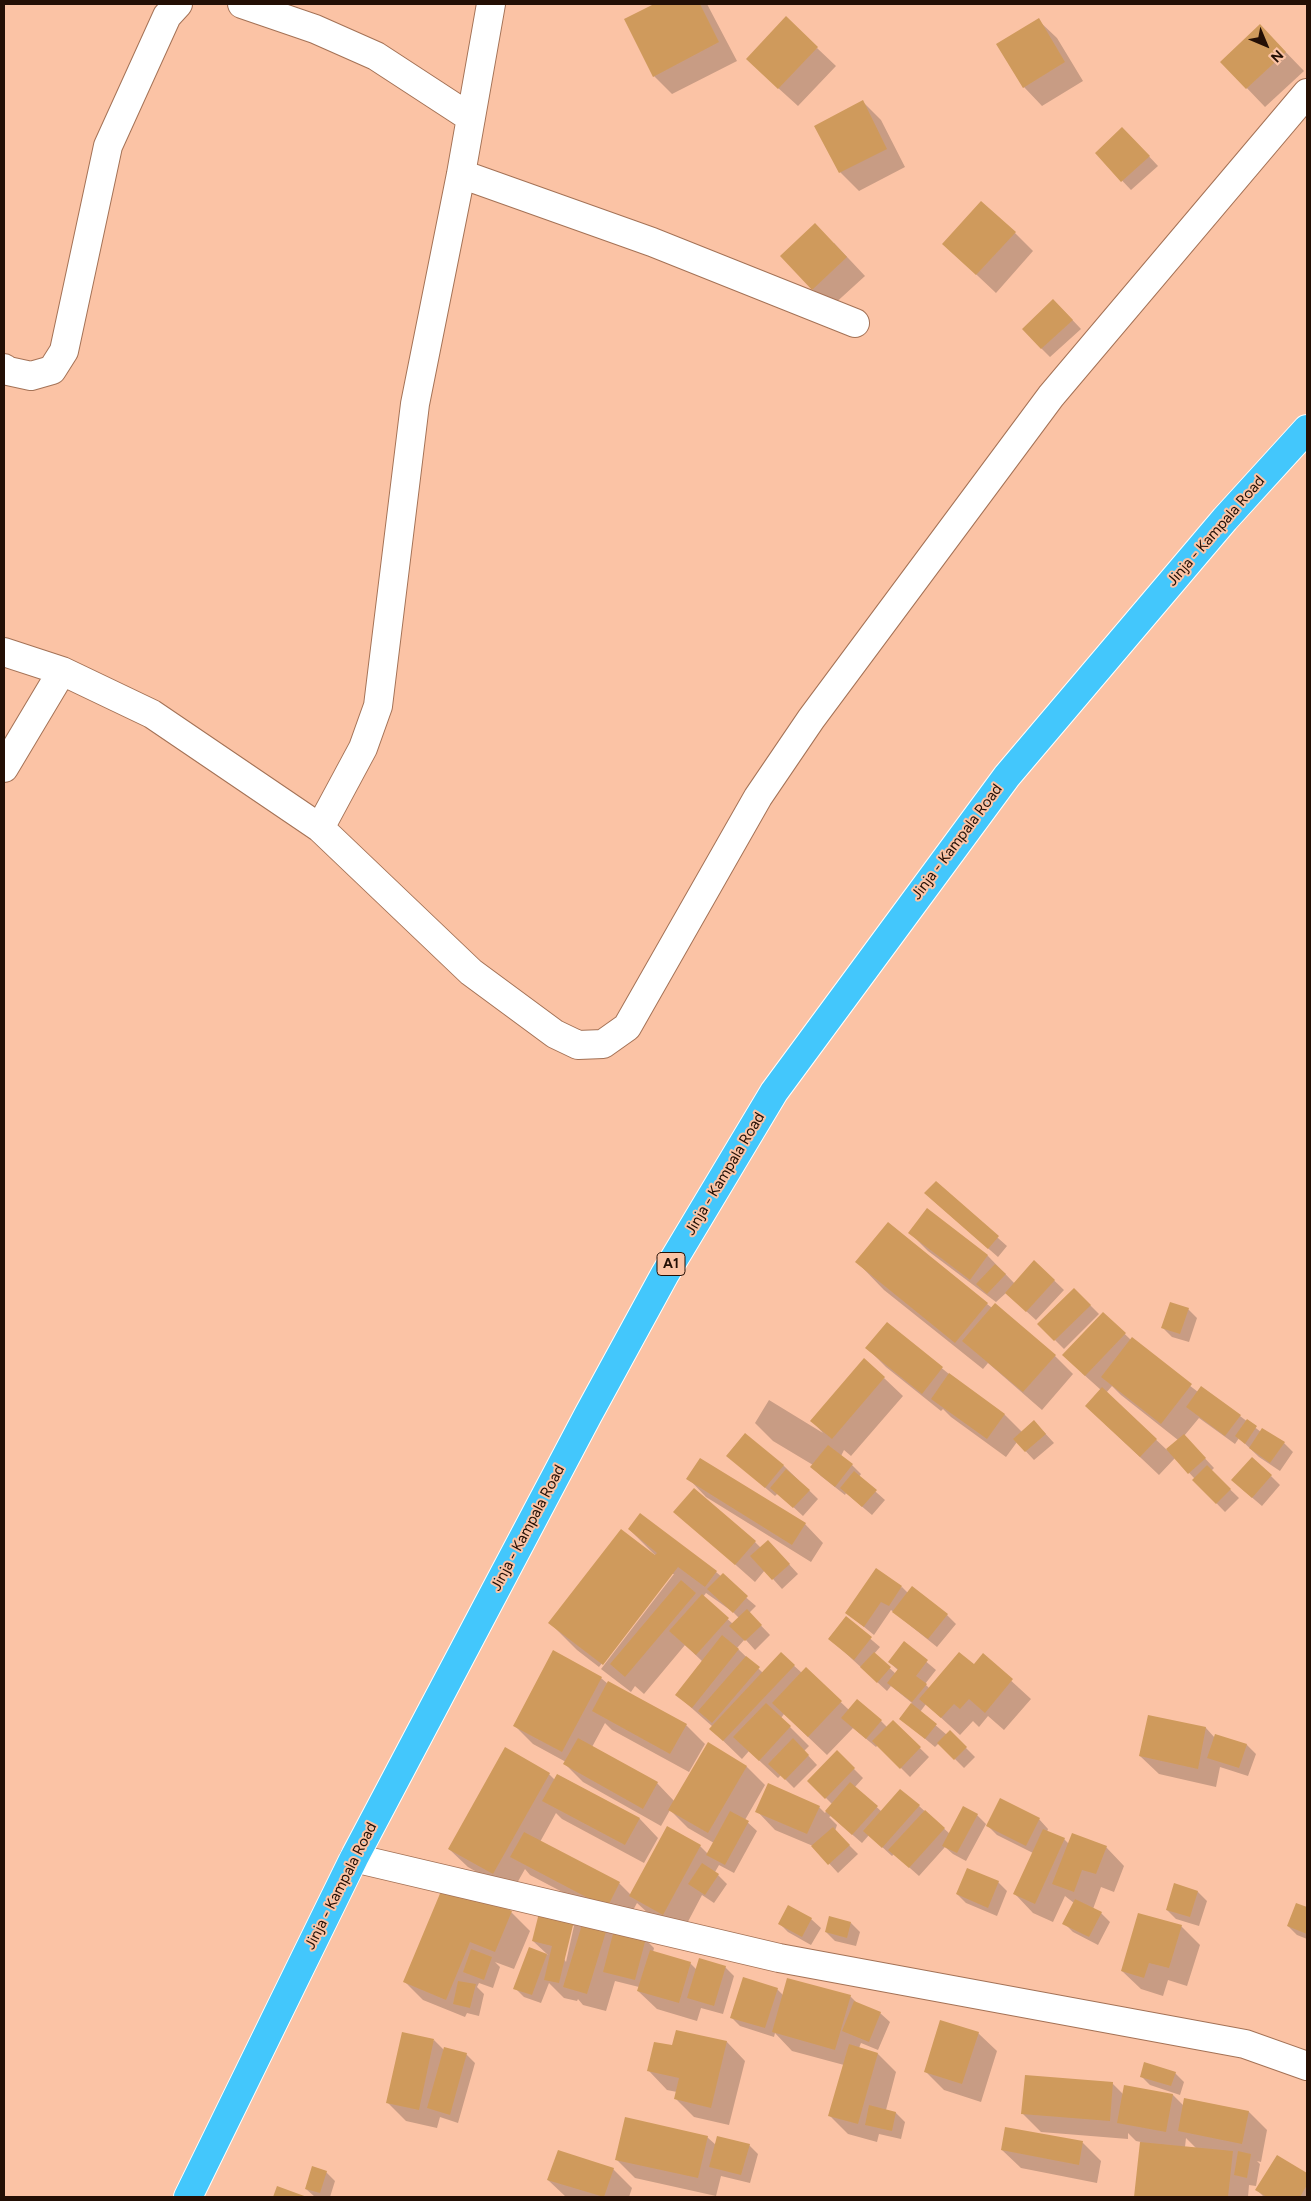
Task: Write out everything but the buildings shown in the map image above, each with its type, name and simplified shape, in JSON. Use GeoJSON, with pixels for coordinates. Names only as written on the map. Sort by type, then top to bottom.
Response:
{"type":"FeatureCollection","features":[{"type":"Feature","properties":{"kind":"highway","name":"Jinja - Kampala Road"},"geometry":{"type":"LineString","coordinates":[[188,2197],[354,1858],[665,1274],[774,1092],[1007,776],[1225,519],[1307,430]]}},
{"type":"Feature","properties":{"kind":"street"},"geometry":{"type":"LineString","coordinates":[[4,368],[8,371],[32,376],[52,370],[64,351],[108,146],[167,16],[178,4]]}},
{"type":"Feature","properties":{"kind":"street"},"geometry":{"type":"LineString","coordinates":[[242,4],[315,29],[376,56],[471,118]]}},
{"type":"Feature","properties":{"kind":"street"},"geometry":{"type":"LineString","coordinates":[[320,828],[363,748],[378,706],[415,404],[461,174],[491,4]]}},
{"type":"Feature","properties":{"kind":"street"},"geometry":{"type":"LineString","coordinates":[[4,652],[62,671],[152,714],[320,828],[471,972],[555,1034],[578,1045],[603,1044],[627,1027],[758,797],[810,719],[1051,396],[1307,93]]}},
{"type":"Feature","properties":{"kind":"street"},"geometry":{"type":"LineString","coordinates":[[461,174],[652,242],[855,323]]}},
{"type":"Feature","properties":{"kind":"street"},"geometry":{"type":"LineString","coordinates":[[4,768],[62,671]]}},
{"type":"Feature","properties":{"kind":"street"},"geometry":{"type":"LineString","coordinates":[[354,1858],[779,1958],[1245,2044],[1307,2066]]}}]}
